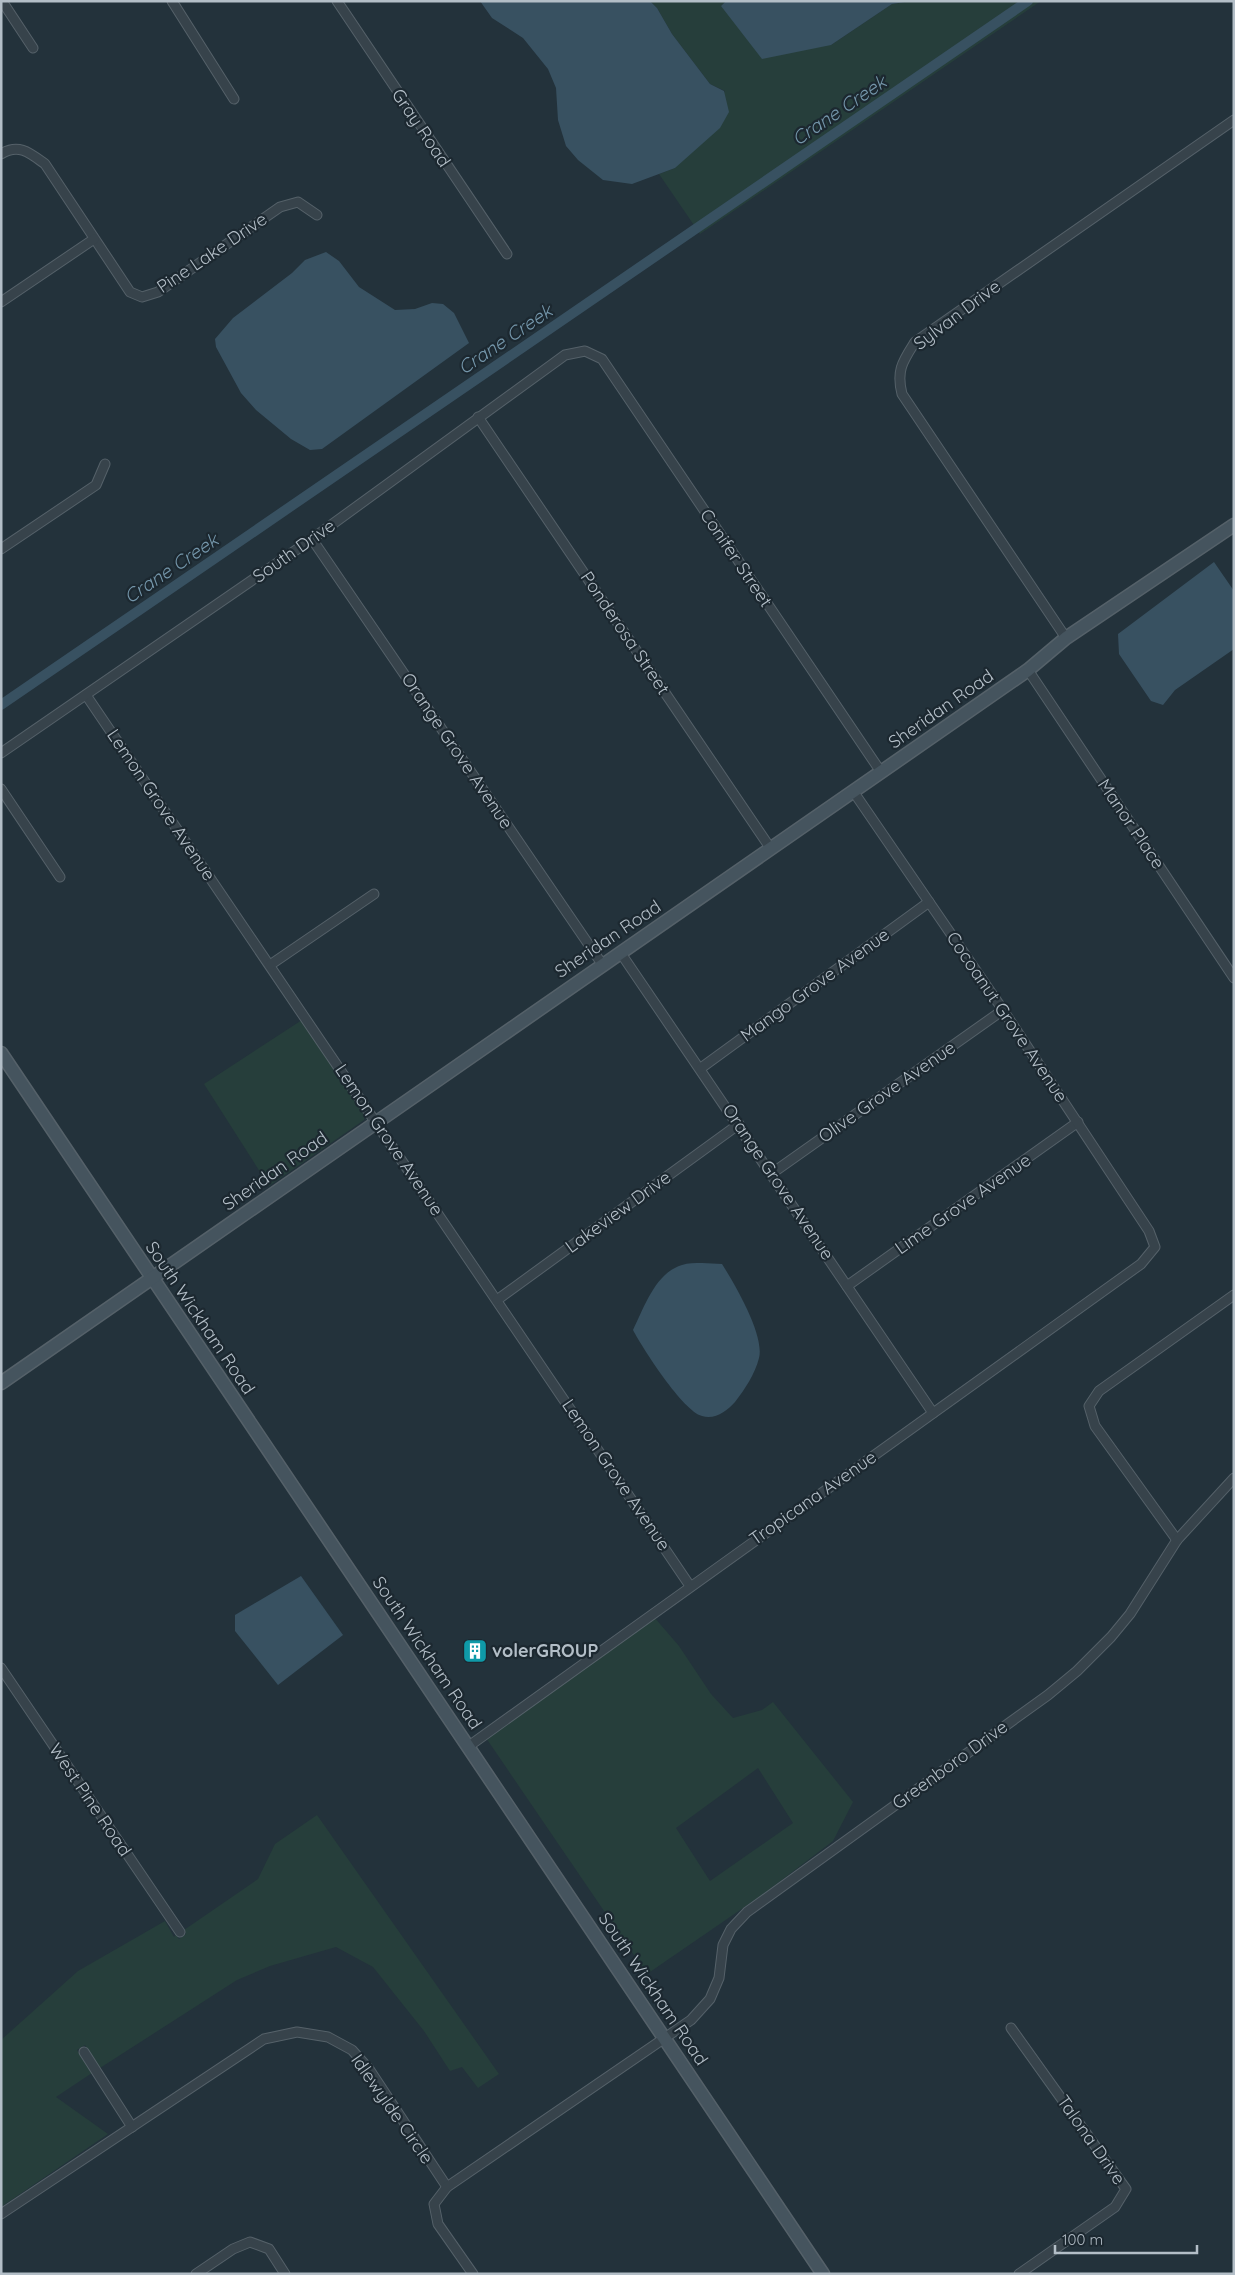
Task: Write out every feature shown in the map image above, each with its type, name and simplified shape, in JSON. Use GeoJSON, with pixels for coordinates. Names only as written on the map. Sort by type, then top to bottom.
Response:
{"type":"FeatureCollection","features":[{"type":"Feature","properties":{"kind":"street"},"geometry":{"type":"LineString","coordinates":[[2,1],[33,48]]}},
{"type":"Feature","properties":{"kind":"street"},"geometry":{"type":"LineString","coordinates":[[172,1],[234,100]]}},
{"type":"Feature","properties":{"kind":"street","name":"Gray Road"},"geometry":{"type":"LineString","coordinates":[[337,1],[507,254]]}},
{"type":"Feature","properties":{"kind":"street","name":"Sylvan Drive"},"geometry":{"type":"LineString","coordinates":[[1066,638],[902,394],[899,381],[902,362],[915,342],[1234,120]]}},
{"type":"Feature","properties":{"kind":"street","name":"Pine Lake Drive"},"geometry":{"type":"LineString","coordinates":[[1,154],[10,148],[26,150],[44,164],[130,292],[142,297],[158,292],[280,207],[298,202],[317,215]]}},
{"type":"Feature","properties":{"kind":"street"},"geometry":{"type":"LineString","coordinates":[[1,302],[94,239]]}},
{"type":"Feature","properties":{"kind":"street","name":"South Drive"},"geometry":{"type":"LineString","coordinates":[[1,753],[312,539],[565,355],[585,351]]}},
{"type":"Feature","properties":{"kind":"street","name":"Conifer Street"},"geometry":{"type":"LineString","coordinates":[[585,351],[602,360],[881,772]]}},
{"type":"Feature","properties":{"kind":"street","name":"Ponderosa Street"},"geometry":{"type":"LineString","coordinates":[[478,417],[771,849]]}},
{"type":"Feature","properties":{"kind":"street"},"geometry":{"type":"LineString","coordinates":[[1,549],[96,485],[106,464]]}},
{"type":"Feature","properties":{"kind":"street","name":"Sheridan Road"},"geometry":{"type":"LineString","coordinates":[[1,1383],[1028,670],[1066,638],[1234,525]]}},
{"type":"Feature","properties":{"kind":"street","name":"Orange Grove Avenue"},"geometry":{"type":"LineString","coordinates":[[312,539],[602,964]]}},
{"type":"Feature","properties":{"kind":"street","name":"Manor Place"},"geometry":{"type":"LineString","coordinates":[[1028,670],[1234,978]]}},
{"type":"Feature","properties":{"kind":"street","name":"Lemon Grove Avenue"},"geometry":{"type":"LineString","coordinates":[[86,695],[498,1300],[690,1586]]}},
{"type":"Feature","properties":{"kind":"street"},"geometry":{"type":"LineString","coordinates":[[1,789],[60,877]]}},
{"type":"Feature","properties":{"kind":"street","name":"Cocoanut Grove Avenue"},"geometry":{"type":"LineString","coordinates":[[853,791],[1078,1122],[1148,1231],[1155,1247]]}},
{"type":"Feature","properties":{"kind":"street"},"geometry":{"type":"LineString","coordinates":[[270,965],[374,894]]}},
{"type":"Feature","properties":{"kind":"street","name":"Mango Grove Avenue"},"geometry":{"type":"LineString","coordinates":[[701,1068],[929,902]]}},
{"type":"Feature","properties":{"kind":"street","name":"Orange Grove Avenue"},"geometry":{"type":"LineString","coordinates":[[620,952],[701,1068],[933,1413]]}},
{"type":"Feature","properties":{"kind":"street","name":"Olive Grove Avenue"},"geometry":{"type":"LineString","coordinates":[[771,1174],[1003,1010]]}},
{"type":"Feature","properties":{"kind":"street","name":"South Wickham Road"},"geometry":{"type":"LineString","coordinates":[[1,1053],[666,2038],[823,2274]]}},
{"type":"Feature","properties":{"kind":"street","name":"Lime Grove Avenue"},"geometry":{"type":"LineString","coordinates":[[847,1286],[1078,1122]]}},
{"type":"Feature","properties":{"kind":"street","name":"Lakeview Drive"},"geometry":{"type":"LineString","coordinates":[[498,1300],[739,1124]]}},
{"type":"Feature","properties":{"kind":"street","name":"Tropicana Avenue"},"geometry":{"type":"LineString","coordinates":[[469,1746],[1141,1264],[1155,1247]]}},
{"type":"Feature","properties":{"kind":"street"},"geometry":{"type":"LineString","coordinates":[[1177,1540],[1095,1426],[1089,1406],[1100,1392],[1234,1295]]}},
{"type":"Feature","properties":{"kind":"street","name":"Greenboro Drive"},"geometry":{"type":"LineString","coordinates":[[666,2038],[691,2020],[710,1999],[719,1978],[723,1944],[731,1929],[747,1912],[1048,1695],[1077,1671],[1111,1637],[1130,1614],[1177,1540],[1234,1478]]}},
{"type":"Feature","properties":{"kind":"street","name":"West Pine Road"},"geometry":{"type":"LineString","coordinates":[[1,1668],[180,1932]]}},
{"type":"Feature","properties":{"kind":"street","name":"Talona Drive"},"geometry":{"type":"LineString","coordinates":[[1011,2028],[1126,2189],[1114,2207],[1019,2274]]}},
{"type":"Feature","properties":{"kind":"street","name":"Idlewylde Circle"},"geometry":{"type":"LineString","coordinates":[[1,2214],[264,2039],[297,2032],[328,2036],[352,2050],[369,2069],[447,2187]]}},
{"type":"Feature","properties":{"kind":"street"},"geometry":{"type":"LineString","coordinates":[[473,2274],[438,2224],[434,2204],[447,2187],[666,2038]]}},
{"type":"Feature","properties":{"kind":"street"},"geometry":{"type":"LineString","coordinates":[[84,2052],[132,2127]]}},
{"type":"Feature","properties":{"kind":"street"},"geometry":{"type":"LineString","coordinates":[[196,2274],[233,2249],[250,2242],[269,2249],[286,2274]]}},
{"type":"Feature","properties":{"kind":"green space"},"geometry":{"type":"Polygon","coordinates":[[[650,1],[726,1],[721,6],[831,45],[892,4],[911,1],[1041,1],[700,234],[659,174],[675,168],[725,91],[710,84],[672,34],[657,8],[650,1]]]}},
{"type":"Feature","properties":{"kind":"green space"},"geometry":{"type":"Polygon","coordinates":[[[302,1020],[365,1112],[364,1120],[269,1186],[204,1084],[302,1020]]]}},
{"type":"Feature","properties":{"kind":"green space"},"geometry":{"type":"Polygon","coordinates":[[[654,1617],[679,1646],[711,1694],[733,1718],[762,1710],[773,1702],[853,1802],[833,1841],[762,1895],[647,1974],[484,1735],[654,1617]],[[758,1768],[676,1828],[710,1881],[793,1823],[758,1768]]]}},
{"type":"Feature","properties":{"kind":"green space"},"geometry":{"type":"Polygon","coordinates":[[[317,1815],[499,2074],[478,2088],[462,2067],[450,2071],[424,2031],[373,1967],[336,1947],[270,1966],[237,1980],[100,2068],[85,2045],[77,2050],[92,2073],[56,2097],[108,2134],[1,2207],[1,2040],[78,1971],[165,1921],[174,1937],[176,1935],[179,1939],[186,1934],[184,1930],[258,1879],[275,1844],[317,1815]]]}},
{"type":"Feature","properties":{"kind":"water"},"geometry":{"type":"Polygon","coordinates":[[[480,1],[650,1],[657,8],[672,34],[710,84],[724,91],[729,112],[720,128],[675,168],[632,184],[603,180],[578,160],[566,146],[558,120],[556,88],[548,69],[523,38],[492,18],[480,1]]]}},
{"type":"Feature","properties":{"kind":"water"},"geometry":{"type":"Polygon","coordinates":[[[726,1],[911,1],[892,4],[831,45],[762,59],[721,6],[726,1]]]}},
{"type":"Feature","properties":{"kind":"water"},"geometry":{"type":"Polygon","coordinates":[[[326,252],[339,261],[359,287],[395,310],[415,309],[432,303],[443,304],[454,313],[469,343],[322,449],[310,450],[291,439],[256,410],[241,393],[216,347],[215,339],[233,318],[292,273],[305,260],[326,252]]]}},
{"type":"Feature","properties":{"kind":"water"},"geometry":{"type":"Polygon","coordinates":[[[1214,562],[1234,591],[1234,649],[1175,690],[1163,705],[1151,701],[1119,654],[1118,634],[1214,562]]]}},
{"type":"Feature","properties":{"kind":"water"},"geometry":{"type":"Polygon","coordinates":[[[722,1264],[734,1283],[753,1323],[760,1348],[755,1370],[742,1392],[728,1409],[712,1417],[702,1416],[694,1412],[674,1392],[645,1351],[633,1330],[646,1302],[664,1275],[682,1265],[722,1264]]]}},
{"type":"Feature","properties":{"kind":"water"},"geometry":{"type":"Polygon","coordinates":[[[301,1576],[343,1635],[278,1685],[235,1631],[235,1615],[301,1576]]]}},
{"type":"Feature","properties":{"kind":"waterway","name":"Crane Creek"},"geometry":{"type":"LineString","coordinates":[[1,705],[1028,1]]}},
{"type":"Feature","properties":{"kind":"place","name":"volerGROUP"},"geometry":{"type":"Point","coordinates":[475,1651]}}]}
